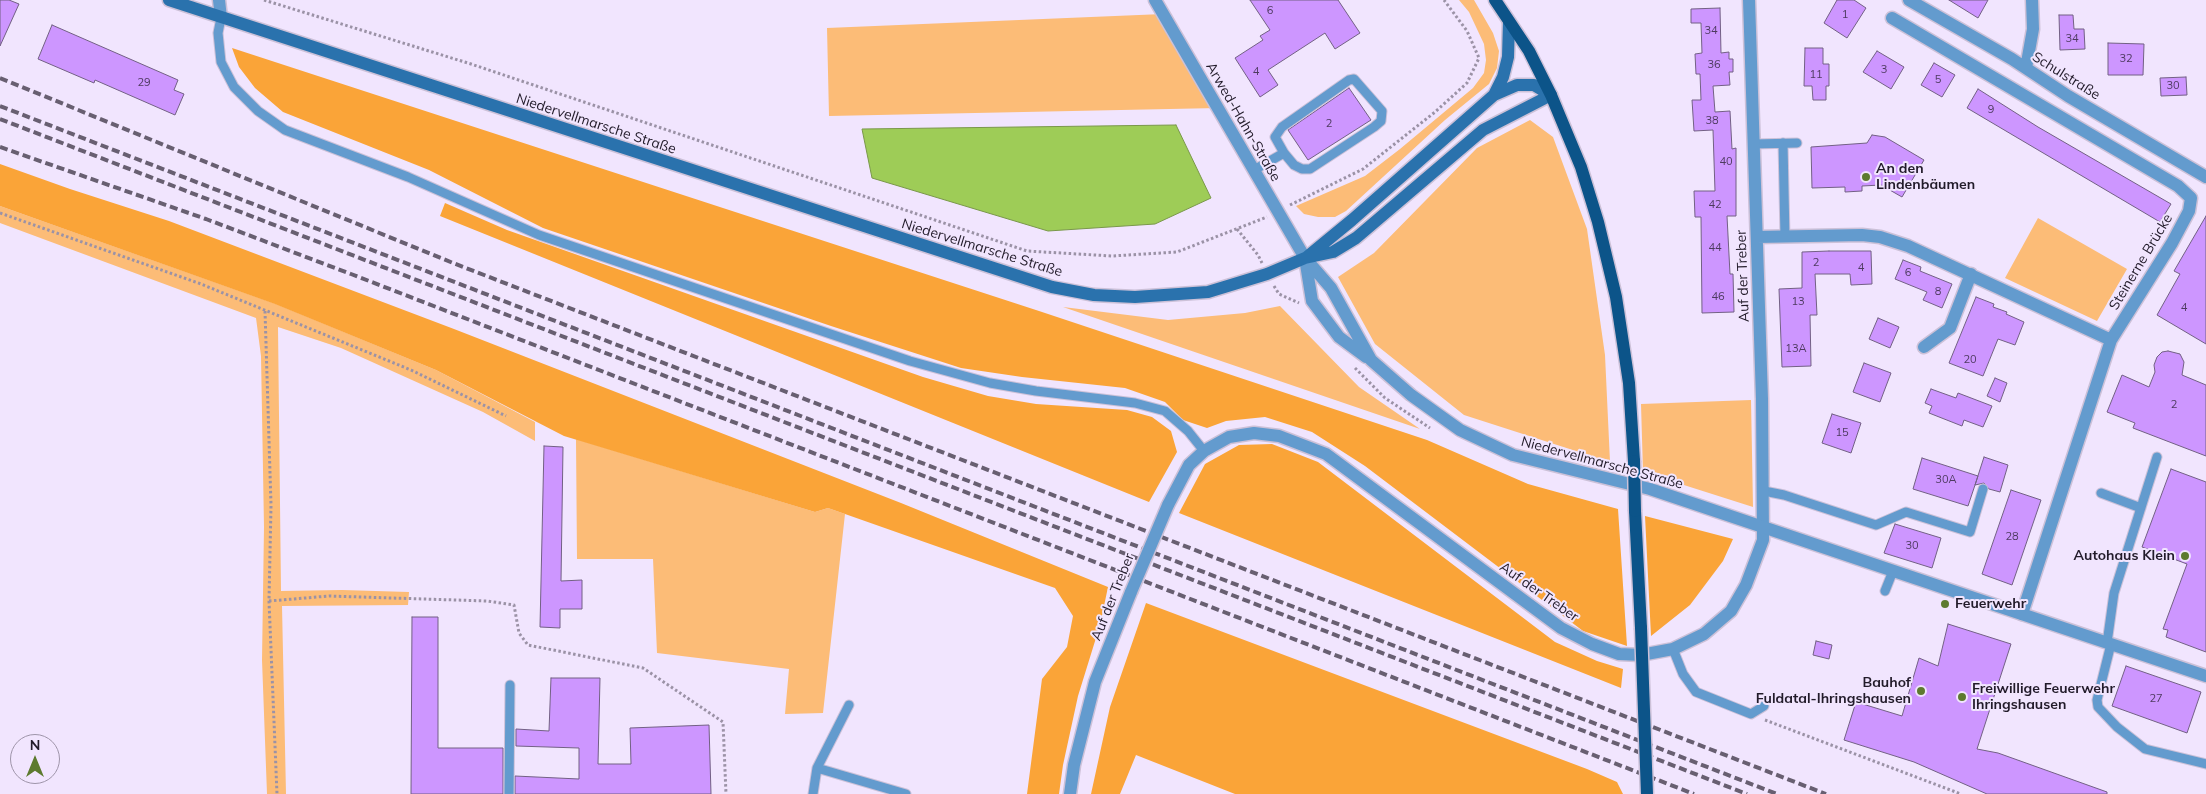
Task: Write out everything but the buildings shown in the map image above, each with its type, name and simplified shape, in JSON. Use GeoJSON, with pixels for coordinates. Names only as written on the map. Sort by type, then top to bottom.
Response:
{"type":"FeatureCollection","features":[{"type":"Feature","properties":{"kind":"main road","name":"Niedervellmarsche Straße"},"geometry":{"type":"LineString","coordinates":[[169,0],[1052,287],[1135,298],[1208,292],[1267,274],[1305,258]]}},
{"type":"Feature","properties":{"kind":"main road"},"geometry":{"type":"LineString","coordinates":[[1495,0],[1529,51],[1551,95],[1581,167],[1598,222],[1616,297],[1629,383],[1634,461],[1647,794]]}},
{"type":"Feature","properties":{"kind":"main road"},"geometry":{"type":"LineString","coordinates":[[1494,95],[1504,78],[1508,57],[1509,22]]}},
{"type":"Feature","properties":{"kind":"main road"},"geometry":{"type":"LineString","coordinates":[[1305,258],[1352,220],[1494,95],[1517,85],[1534,86],[1551,95]]}},
{"type":"Feature","properties":{"kind":"main road"},"geometry":{"type":"LineString","coordinates":[[1305,258],[1333,252],[1356,238],[1483,130],[1551,95]]}},
{"type":"Feature","properties":{"kind":"street"},"geometry":{"type":"LineString","coordinates":[[219,0],[221,18]]}},
{"type":"Feature","properties":{"kind":"street","name":"Arwed-Hahn-Straße"},"geometry":{"type":"LineString","coordinates":[[1156,0],[1305,258]]}},
{"type":"Feature","properties":{"kind":"street","name":"Auf der Treber"},"geometry":{"type":"LineString","coordinates":[[1070,794],[1074,765],[1095,682],[1168,505],[1189,465],[1204,451],[1230,437],[1254,433],[1279,436],[1302,443],[1326,454],[1560,628],[1592,644],[1619,654],[1641,655],[1673,649],[1704,634],[1731,610],[1746,585],[1763,540],[1764,529],[1749,0]]}},
{"type":"Feature","properties":{"kind":"street","name":"Schulstraße"},"geometry":{"type":"LineString","coordinates":[[1909,0],[2206,177]]}},
{"type":"Feature","properties":{"kind":"street"},"geometry":{"type":"LineString","coordinates":[[2026,68],[2033,29],[2032,0]]}},
{"type":"Feature","properties":{"kind":"street","name":"Steinerne Brücke"},"geometry":{"type":"LineString","coordinates":[[1892,18],[2178,186],[2191,198],[2189,211],[2172,243],[2111,340],[2022,614]]}},
{"type":"Feature","properties":{"kind":"street"},"geometry":{"type":"LineString","coordinates":[[1757,237],[1862,235],[1880,237],[1908,246],[1971,274],[2111,340]]}},
{"type":"Feature","properties":{"kind":"street"},"geometry":{"type":"LineString","coordinates":[[1305,258],[1312,302],[1339,337],[1370,360]]}},
{"type":"Feature","properties":{"kind":"street","name":"Niedervellmarsche Straße"},"geometry":{"type":"LineString","coordinates":[[1305,258],[1331,288],[1370,360],[1411,395],[1460,430],[1514,455],[1650,489],[1764,529],[2206,676]]}},
{"type":"Feature","properties":{"kind":"street"},"geometry":{"type":"LineString","coordinates":[[1924,347],[1950,328],[1971,274]]}},
{"type":"Feature","properties":{"kind":"lane"},"geometry":{"type":"LineString","coordinates":[[221,18],[218,33],[221,62],[234,86],[258,111],[285,130],[408,177],[539,235],[910,361],[990,382],[1036,391],[1135,402],[1165,411],[1188,431],[1204,451]]}},
{"type":"Feature","properties":{"kind":"lane"},"geometry":{"type":"LineString","coordinates":[[1354,79],[1382,111],[1381,121],[1374,127],[1310,169],[1302,169],[1294,165],[1284,153],[1275,137],[1282,127],[1349,80],[1354,79]]}},
{"type":"Feature","properties":{"kind":"lane"},"geometry":{"type":"LineString","coordinates":[[1754,144],[1797,142]]}},
{"type":"Feature","properties":{"kind":"lane"},"geometry":{"type":"LineString","coordinates":[[1783,143],[1785,237]]}},
{"type":"Feature","properties":{"kind":"lane"},"geometry":{"type":"LineString","coordinates":[[1254,170],[1284,153]]}},
{"type":"Feature","properties":{"kind":"lane"},"geometry":{"type":"LineString","coordinates":[[2157,457],[2114,593],[2109,643],[2097,700],[2098,707],[2117,727],[2145,749],[2206,764]]}},
{"type":"Feature","properties":{"kind":"lane"},"geometry":{"type":"LineString","coordinates":[[1764,491],[1784,495],[1876,525],[1906,512],[1970,532],[1983,489]]}},
{"type":"Feature","properties":{"kind":"lane"},"geometry":{"type":"LineString","coordinates":[[2101,493],[2141,508]]}},
{"type":"Feature","properties":{"kind":"lane"},"geometry":{"type":"LineString","coordinates":[[1885,591],[1892,571]]}},
{"type":"Feature","properties":{"kind":"lane"},"geometry":{"type":"LineString","coordinates":[[1673,649],[1683,674],[1696,692],[1751,714],[1764,706]]}},
{"type":"Feature","properties":{"kind":"lane"},"geometry":{"type":"LineString","coordinates":[[509,794],[510,685]]}},
{"type":"Feature","properties":{"kind":"lane"},"geometry":{"type":"LineString","coordinates":[[813,794],[817,768],[849,705]]}},
{"type":"Feature","properties":{"kind":"lane"},"geometry":{"type":"LineString","coordinates":[[817,768],[906,794]]}},
{"type":"Feature","properties":{"kind":"path"},"geometry":{"type":"LineString","coordinates":[[264,0],[471,64],[1027,250],[1112,256],[1177,252],[1237,230],[1258,254],[1279,294],[1298,302],[1304,309]]}},
{"type":"Feature","properties":{"kind":"path"},"geometry":{"type":"LineString","coordinates":[[0,213],[192,281],[411,370],[506,416]]}},
{"type":"Feature","properties":{"kind":"path"},"geometry":{"type":"LineString","coordinates":[[265,311],[270,505],[269,601],[277,794]]}},
{"type":"Feature","properties":{"kind":"path"},"geometry":{"type":"LineString","coordinates":[[1354,366],[1385,398],[1432,429]]}},
{"type":"Feature","properties":{"kind":"path"},"geometry":{"type":"LineString","coordinates":[[269,601],[329,596],[487,601],[514,605],[519,633],[528,645],[643,668],[723,722],[726,794]]}},
{"type":"Feature","properties":{"kind":"path"},"geometry":{"type":"LineString","coordinates":[[1751,714],[1961,794]]}},
{"type":"Feature","properties":{"kind":"shaded area"},"geometry":{"type":"Polygon","coordinates":[[[1459,0],[1474,0],[1493,33],[1499,51],[1497,68],[1489,84],[1445,120],[1346,211],[1335,217],[1318,217],[1304,214],[1296,206],[1365,176],[1473,88],[1484,73],[1486,60],[1484,44],[1469,12],[1459,0]]]}},
{"type":"Feature","properties":{"kind":"shaded area"},"geometry":{"type":"Polygon","coordinates":[[[1163,14],[1218,108],[829,116],[827,28],[1163,14]]]}},
{"type":"Feature","properties":{"kind":"shaded area"},"geometry":{"type":"Polygon","coordinates":[[[232,48],[1039,311],[1427,440],[1528,484],[1618,509],[1627,646],[1583,631],[1365,466],[1312,432],[1265,417],[1226,421],[1207,428],[1183,420],[1165,402],[1125,388],[1022,377],[961,368],[543,228],[429,170],[283,112],[255,88],[239,67],[232,48]]]}},
{"type":"Feature","properties":{"kind":"shaded area"},"geometry":{"type":"Polygon","coordinates":[[[1530,120],[1553,137],[1587,229],[1605,355],[1610,462],[1464,415],[1375,344],[1338,277],[1374,253],[1477,148],[1530,120]]]}},
{"type":"Feature","properties":{"kind":"shaded area"},"geometry":{"type":"Polygon","coordinates":[[[1176,125],[1211,198],[1155,224],[1048,231],[872,178],[862,129],[1176,125]]]}},
{"type":"Feature","properties":{"kind":"shaded area"},"geometry":{"type":"Polygon","coordinates":[[[0,164],[169,221],[454,329],[901,503],[1108,587],[1100,625],[1078,696],[1063,765],[1059,794],[1027,794],[1042,679],[1067,647],[1073,616],[1055,588],[828,508],[815,512],[564,436],[436,370],[275,304],[0,206],[0,164]]]}},
{"type":"Feature","properties":{"kind":"shaded area"},"geometry":{"type":"Polygon","coordinates":[[[445,203],[507,230],[923,377],[988,396],[1036,404],[1127,410],[1152,417],[1171,431],[1177,452],[1149,502],[440,216],[445,203]]]}},
{"type":"Feature","properties":{"kind":"shaded area"},"geometry":{"type":"Polygon","coordinates":[[[0,206],[276,304],[436,370],[535,422],[535,441],[483,412],[341,348],[278,327],[281,591],[409,592],[408,605],[282,606],[286,794],[267,794],[262,660],[264,527],[261,356],[256,318],[0,223],[0,206]]]}},
{"type":"Feature","properties":{"kind":"shaded area"},"geometry":{"type":"Polygon","coordinates":[[[2038,218],[2127,269],[2097,321],[2005,278],[2038,218]]]}},
{"type":"Feature","properties":{"kind":"shaded area"},"geometry":{"type":"Polygon","coordinates":[[[1280,306],[1359,387],[1420,429],[1063,307],[1168,320],[1245,313],[1280,306]]]}},
{"type":"Feature","properties":{"kind":"shaded area"},"geometry":{"type":"Polygon","coordinates":[[[1751,400],[1753,507],[1643,472],[1641,404],[1751,400]]]}},
{"type":"Feature","properties":{"kind":"shaded area"},"geometry":{"type":"Polygon","coordinates":[[[576,439],[815,512],[828,508],[845,514],[823,713],[785,714],[789,669],[657,653],[653,559],[577,559],[576,439]]]}},
{"type":"Feature","properties":{"kind":"shaded area"},"geometry":{"type":"Polygon","coordinates":[[[1272,444],[1318,462],[1555,642],[1597,661],[1623,669],[1621,688],[1179,513],[1205,464],[1239,445],[1272,444]]]}},
{"type":"Feature","properties":{"kind":"shaded area"},"geometry":{"type":"Polygon","coordinates":[[[1645,516],[1733,539],[1723,561],[1690,605],[1651,636],[1645,516]]]}},
{"type":"Feature","properties":{"kind":"shaded area"},"geometry":{"type":"Polygon","coordinates":[[[1146,603],[1587,769],[1617,782],[1623,794],[1235,794],[1136,755],[1120,794],[1091,794],[1110,707],[1146,603]]]}},
{"type":"Feature","properties":{"kind":"railway"},"geometry":{"type":"LineString","coordinates":[[0,78],[453,263],[1826,794]]}},
{"type":"Feature","properties":{"kind":"railway"},"geometry":{"type":"LineString","coordinates":[[0,106],[1777,794]]}},
{"type":"Feature","properties":{"kind":"railway"},"geometry":{"type":"LineString","coordinates":[[0,119],[1747,794]]}},
{"type":"Feature","properties":{"kind":"railway"},"geometry":{"type":"LineString","coordinates":[[0,147],[206,219],[351,274],[1694,794]]}},
{"type":"Feature","properties":{"kind":"place","name":"An den Lindenbäumen"},"geometry":{"type":"Point","coordinates":[1866,177]}},
{"type":"Feature","properties":{"kind":"place","name":"Autohaus Klein"},"geometry":{"type":"Point","coordinates":[2185,556]}},
{"type":"Feature","properties":{"kind":"place","name":"Feuerwehr"},"geometry":{"type":"Point","coordinates":[1945,604]}},
{"type":"Feature","properties":{"kind":"place","name":"Bauhof Fuldatal-Ihringshausen"},"geometry":{"type":"Point","coordinates":[1921,691]}},
{"type":"Feature","properties":{"kind":"place","name":"Freiwillige Feuerwehr Ihringshausen"},"geometry":{"type":"Point","coordinates":[1962,697]}}]}
